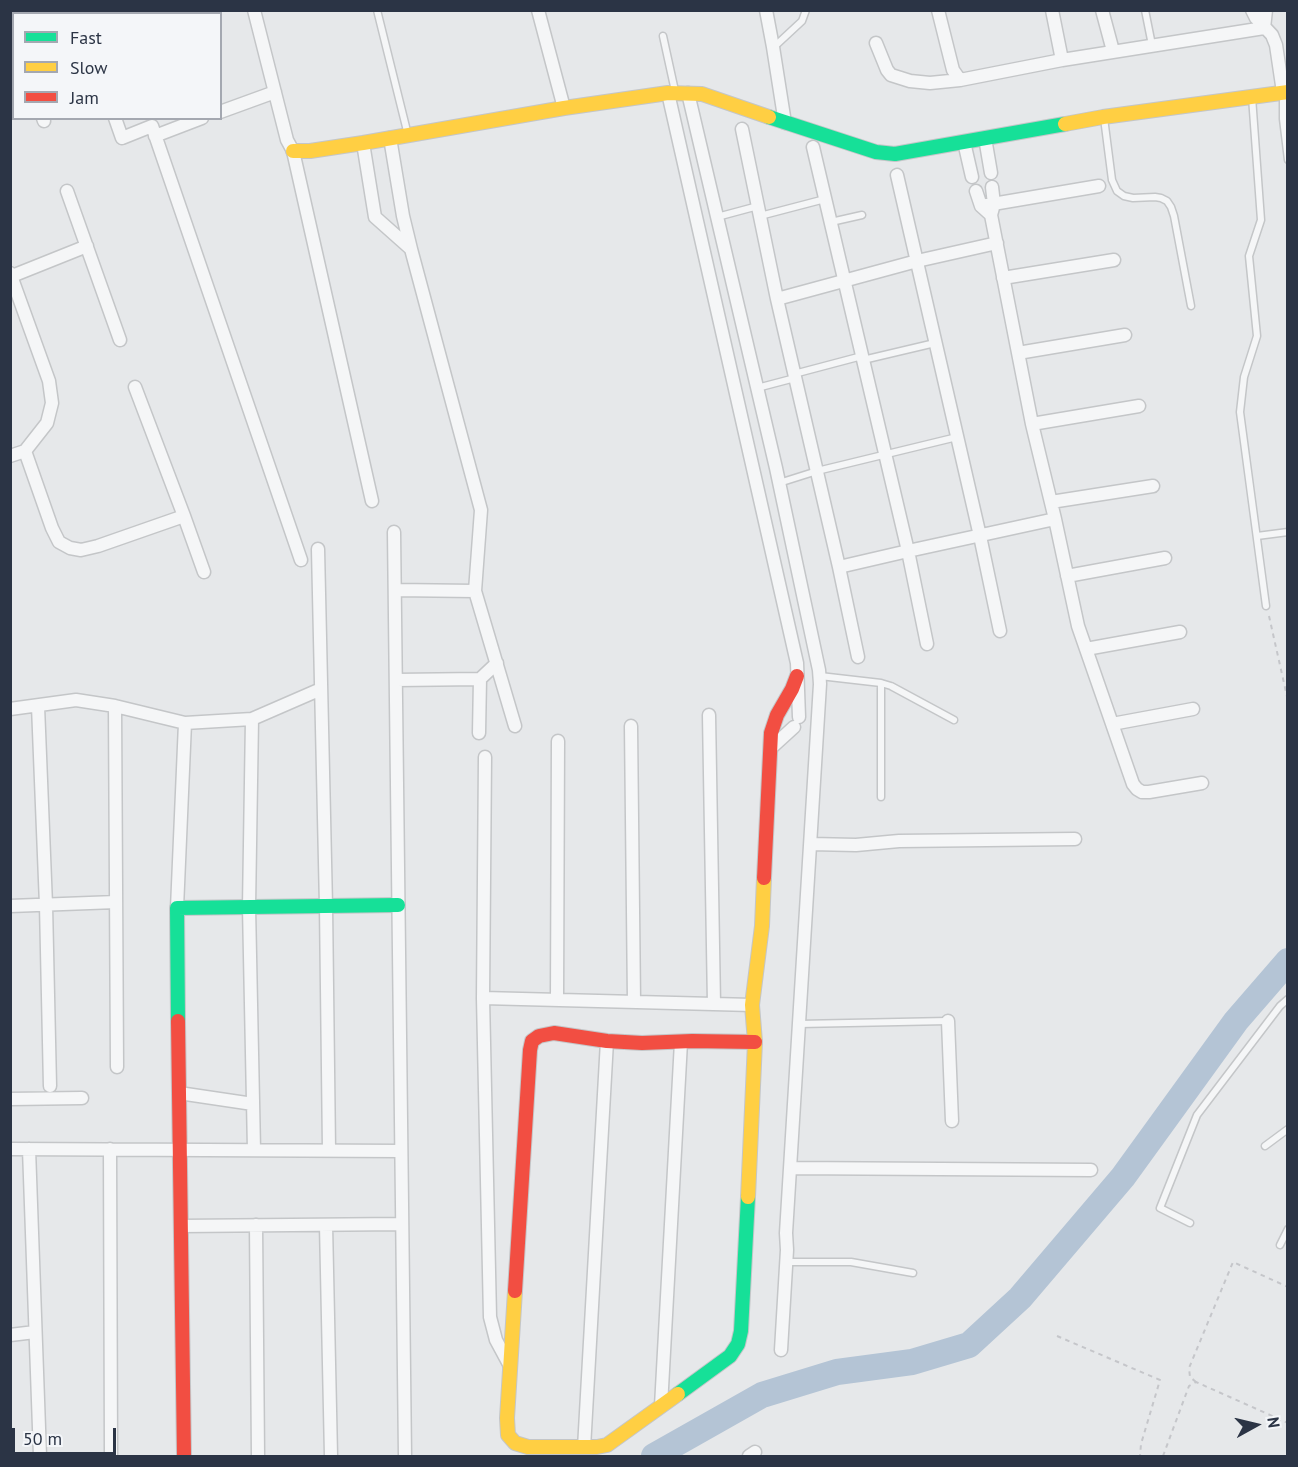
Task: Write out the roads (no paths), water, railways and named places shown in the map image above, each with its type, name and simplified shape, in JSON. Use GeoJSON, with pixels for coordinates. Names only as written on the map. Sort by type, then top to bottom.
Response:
{"type":"FeatureCollection","features":[{"type":"Feature","properties":{"kind":"street"},"geometry":{"type":"LineString","coordinates":[[254,10],[287,140],[293,151],[372,501]]}},
{"type":"Feature","properties":{"kind":"street"},"geometry":{"type":"LineString","coordinates":[[538,10],[564,108]]}},
{"type":"Feature","properties":{"kind":"street"},"geometry":{"type":"LineString","coordinates":[[766,10],[785,123]]}},
{"type":"Feature","properties":{"kind":"street"},"geometry":{"type":"LineString","coordinates":[[938,10],[953,70],[960,80]]}},
{"type":"Feature","properties":{"kind":"street"},"geometry":{"type":"LineString","coordinates":[[1052,10],[1062,60]]}},
{"type":"Feature","properties":{"kind":"street"},"geometry":{"type":"LineString","coordinates":[[1102,10],[1113,51]]}},
{"type":"Feature","properties":{"kind":"street"},"geometry":{"type":"LineString","coordinates":[[293,151],[310,151],[363,143],[564,108],[677,93],[702,94],[876,152],[895,154],[1103,117],[1285,92],[1272,35],[1264,28],[1252,10]]}},
{"type":"Feature","properties":{"kind":"street"},"geometry":{"type":"LineString","coordinates":[[1264,28],[1266,10]]}},
{"type":"Feature","properties":{"kind":"street"},"geometry":{"type":"LineString","coordinates":[[876,43],[891,75],[910,81],[930,83],[960,80],[1113,51],[1264,28]]}},
{"type":"Feature","properties":{"kind":"street"},"geometry":{"type":"LineString","coordinates":[[222,111],[275,92]]}},
{"type":"Feature","properties":{"kind":"street"},"geometry":{"type":"LineString","coordinates":[[677,93],[717,217],[779,483],[819,676],[781,1350]]}},
{"type":"Feature","properties":{"kind":"street"},"geometry":{"type":"LineString","coordinates":[[677,93],[797,663],[796,722],[787,735],[771,748]]}},
{"type":"Feature","properties":{"kind":"street"},"geometry":{"type":"LineString","coordinates":[[116,120],[122,138],[152,126],[301,560]]}},
{"type":"Feature","properties":{"kind":"street"},"geometry":{"type":"LineString","coordinates":[[155,136],[197,120]]}},
{"type":"Feature","properties":{"kind":"street"},"geometry":{"type":"LineString","coordinates":[[742,129],[777,299],[858,657]]}},
{"type":"Feature","properties":{"kind":"street"},"geometry":{"type":"LineString","coordinates":[[390,138],[411,249],[481,510],[475,591],[516,726]]}},
{"type":"Feature","properties":{"kind":"street"},"geometry":{"type":"LineString","coordinates":[[985,138],[991,173]]}},
{"type":"Feature","properties":{"kind":"street"},"geometry":{"type":"LineString","coordinates":[[964,142],[972,177]]}},
{"type":"Feature","properties":{"kind":"street"},"geometry":{"type":"LineString","coordinates":[[363,143],[375,217],[411,249]]}},
{"type":"Feature","properties":{"kind":"street"},"geometry":{"type":"LineString","coordinates":[[813,147],[908,551],[927,644]]}},
{"type":"Feature","properties":{"kind":"street"},"geometry":{"type":"LineString","coordinates":[[897,175],[1000,631]]}},
{"type":"Feature","properties":{"kind":"street"},"geometry":{"type":"LineString","coordinates":[[989,208],[1099,186]]}},
{"type":"Feature","properties":{"kind":"street"},"geometry":{"type":"LineString","coordinates":[[992,187],[989,208],[1032,424],[1078,626],[1133,784],[1142,792],[1149,792],[1202,783]]}},
{"type":"Feature","properties":{"kind":"street"},"geometry":{"type":"LineString","coordinates":[[67,191],[120,340]]}},
{"type":"Feature","properties":{"kind":"street"},"geometry":{"type":"LineString","coordinates":[[976,191],[989,208]]}},
{"type":"Feature","properties":{"kind":"street"},"geometry":{"type":"LineString","coordinates":[[777,299],[917,261],[997,243]]}},
{"type":"Feature","properties":{"kind":"street"},"geometry":{"type":"LineString","coordinates":[[10,456],[25,451],[47,423],[52,403],[49,381],[11,275],[87,246]]}},
{"type":"Feature","properties":{"kind":"street"},"geometry":{"type":"LineString","coordinates":[[1003,278],[1114,260]]}},
{"type":"Feature","properties":{"kind":"street"},"geometry":{"type":"LineString","coordinates":[[1018,353],[1125,335]]}},
{"type":"Feature","properties":{"kind":"street"},"geometry":{"type":"LineString","coordinates":[[135,387],[204,572]]}},
{"type":"Feature","properties":{"kind":"street"},"geometry":{"type":"LineString","coordinates":[[1032,424],[1138,406]]}},
{"type":"Feature","properties":{"kind":"street"},"geometry":{"type":"LineString","coordinates":[[25,451],[52,528],[59,542],[70,548],[81,550],[98,546],[184,516]]}},
{"type":"Feature","properties":{"kind":"street"},"geometry":{"type":"LineString","coordinates":[[1051,502],[1153,486]]}},
{"type":"Feature","properties":{"kind":"street"},"geometry":{"type":"LineString","coordinates":[[839,567],[1055,519]]}},
{"type":"Feature","properties":{"kind":"street"},"geometry":{"type":"LineString","coordinates":[[394,532],[405,1456]]}},
{"type":"Feature","properties":{"kind":"street"},"geometry":{"type":"LineString","coordinates":[[318,549],[329,1150]]}},
{"type":"Feature","properties":{"kind":"street"},"geometry":{"type":"LineString","coordinates":[[1067,576],[1165,558]]}},
{"type":"Feature","properties":{"kind":"street"},"geometry":{"type":"LineString","coordinates":[[395,590],[475,591]]}},
{"type":"Feature","properties":{"kind":"street"},"geometry":{"type":"LineString","coordinates":[[1086,649],[1180,632]]}},
{"type":"Feature","properties":{"kind":"street"},"geometry":{"type":"LineString","coordinates":[[396,680],[480,679],[497,663]]}},
{"type":"Feature","properties":{"kind":"street"},"geometry":{"type":"LineString","coordinates":[[755,1042],[642,1043],[607,1041],[554,1033],[539,1036],[532,1041],[507,1418],[508,1435],[515,1443],[528,1447],[584,1448],[607,1445],[730,1356],[738,1344],[741,1331],[755,1042],[752,1005],[762,926],[771,733],[777,715],[797,676]]}},
{"type":"Feature","properties":{"kind":"street"},"geometry":{"type":"LineString","coordinates":[[479,733],[480,679]]}},
{"type":"Feature","properties":{"kind":"street"},"geometry":{"type":"LineString","coordinates":[[10,710],[76,700],[115,706],[184,723],[252,719],[321,688]]}},
{"type":"Feature","properties":{"kind":"street"},"geometry":{"type":"LineString","coordinates":[[38,706],[50,1086]]}},
{"type":"Feature","properties":{"kind":"street"},"geometry":{"type":"LineString","coordinates":[[115,706],[117,1067]]}},
{"type":"Feature","properties":{"kind":"street"},"geometry":{"type":"LineString","coordinates":[[1112,724],[1193,709]]}},
{"type":"Feature","properties":{"kind":"street"},"geometry":{"type":"LineString","coordinates":[[709,715],[714,1004]]}},
{"type":"Feature","properties":{"kind":"street"},"geometry":{"type":"LineString","coordinates":[[252,719],[249,907],[254,1150]]}},
{"type":"Feature","properties":{"kind":"street"},"geometry":{"type":"LineString","coordinates":[[184,723],[177,908],[184,1456]]}},
{"type":"Feature","properties":{"kind":"street"},"geometry":{"type":"LineString","coordinates":[[631,726],[634,1002]]}},
{"type":"Feature","properties":{"kind":"street"},"geometry":{"type":"LineString","coordinates":[[557,1000],[558,741]]}},
{"type":"Feature","properties":{"kind":"street"},"geometry":{"type":"LineString","coordinates":[[485,758],[483,998],[490,1317],[496,1340],[510,1366]]}},
{"type":"Feature","properties":{"kind":"street"},"geometry":{"type":"LineString","coordinates":[[811,844],[1076,839]]}},
{"type":"Feature","properties":{"kind":"street"},"geometry":{"type":"LineString","coordinates":[[10,906],[116,902]]}},
{"type":"Feature","properties":{"kind":"street"},"geometry":{"type":"LineString","coordinates":[[177,908],[398,905]]}},
{"type":"Feature","properties":{"kind":"street"},"geometry":{"type":"LineString","coordinates":[[483,998],[752,1005]]}},
{"type":"Feature","properties":{"kind":"street"},"geometry":{"type":"LineString","coordinates":[[948,1021],[952,1121]]}},
{"type":"Feature","properties":{"kind":"street"},"geometry":{"type":"LineString","coordinates":[[584,1448],[607,1041]]}},
{"type":"Feature","properties":{"kind":"street"},"geometry":{"type":"LineString","coordinates":[[661,1406],[681,1042]]}},
{"type":"Feature","properties":{"kind":"street"},"geometry":{"type":"LineString","coordinates":[[180,1093],[253,1104]]}},
{"type":"Feature","properties":{"kind":"street"},"geometry":{"type":"LineString","coordinates":[[10,1100],[82,1098]]}},
{"type":"Feature","properties":{"kind":"street"},"geometry":{"type":"LineString","coordinates":[[10,1149],[401,1151]]}},
{"type":"Feature","properties":{"kind":"street"},"geometry":{"type":"LineString","coordinates":[[29,1149],[40,1456]]}},
{"type":"Feature","properties":{"kind":"street"},"geometry":{"type":"LineString","coordinates":[[110,1149],[111,1456]]}},
{"type":"Feature","properties":{"kind":"street"},"geometry":{"type":"LineString","coordinates":[[790,1168],[1091,1170]]}},
{"type":"Feature","properties":{"kind":"street"},"geometry":{"type":"LineString","coordinates":[[326,1224],[330,1456]]}},
{"type":"Feature","properties":{"kind":"street"},"geometry":{"type":"LineString","coordinates":[[181,1226],[402,1224]]}},
{"type":"Feature","properties":{"kind":"street"},"geometry":{"type":"LineString","coordinates":[[256,1225],[258,1456]]}},
{"type":"Feature","properties":{"kind":"street"},"geometry":{"type":"LineString","coordinates":[[10,1335],[35,1332]]}},
{"type":"Feature","properties":{"kind":"lane"},"geometry":{"type":"LineString","coordinates":[[377,10],[409,136]]}},
{"type":"Feature","properties":{"kind":"lane"},"geometry":{"type":"LineString","coordinates":[[773,47],[802,21],[806,10]]}},
{"type":"Feature","properties":{"kind":"lane"},"geometry":{"type":"LineString","coordinates":[[1145,10],[1152,45]]}},
{"type":"Feature","properties":{"kind":"lane"},"geometry":{"type":"LineString","coordinates":[[663,36],[677,93]]}},
{"type":"Feature","properties":{"kind":"lane"},"geometry":{"type":"LineString","coordinates":[[1285,92],[1282,119],[1287,160]]}},
{"type":"Feature","properties":{"kind":"lane"},"geometry":{"type":"LineString","coordinates":[[1252,97],[1261,220],[1249,256],[1257,336],[1244,377],[1240,412],[1266,606]]}},
{"type":"Feature","properties":{"kind":"lane"},"geometry":{"type":"LineString","coordinates":[[1103,117],[1112,180],[1117,191],[1133,198],[1161,198],[1171,207],[1191,306]]}},
{"type":"Feature","properties":{"kind":"lane"},"geometry":{"type":"LineString","coordinates":[[717,217],[825,199]]}},
{"type":"Feature","properties":{"kind":"lane"},"geometry":{"type":"LineString","coordinates":[[830,222],[862,215]]}},
{"type":"Feature","properties":{"kind":"lane"},"geometry":{"type":"LineString","coordinates":[[757,388],[862,358],[936,343]]}},
{"type":"Feature","properties":{"kind":"lane"},"geometry":{"type":"LineString","coordinates":[[779,483],[817,471],[957,436]]}},
{"type":"Feature","properties":{"kind":"lane"},"geometry":{"type":"LineString","coordinates":[[1257,536],[1287,532]]}},
{"type":"Feature","properties":{"kind":"lane"},"geometry":{"type":"LineString","coordinates":[[819,676],[880,683],[897,689],[954,720]]}},
{"type":"Feature","properties":{"kind":"lane"},"geometry":{"type":"LineString","coordinates":[[880,683],[881,797]]}},
{"type":"Feature","properties":{"kind":"lane"},"geometry":{"type":"LineString","coordinates":[[1190,1223],[1160,1208],[1197,1115],[1287,999]]}},
{"type":"Feature","properties":{"kind":"lane"},"geometry":{"type":"LineString","coordinates":[[800,1024],[948,1021]]}},
{"type":"Feature","properties":{"kind":"lane"},"geometry":{"type":"LineString","coordinates":[[1265,1146],[1287,1129]]}},
{"type":"Feature","properties":{"kind":"lane"},"geometry":{"type":"LineString","coordinates":[[1280,1245],[1287,1229]]}},
{"type":"Feature","properties":{"kind":"lane"},"geometry":{"type":"LineString","coordinates":[[786,1262],[851,1262],[913,1273]]}},
{"type":"Feature","properties":{"kind":"waterway"},"geometry":{"type":"LineString","coordinates":[[654,1456],[762,1395],[837,1372],[912,1362],[969,1345],[1020,1298],[1123,1177],[1236,1021],[1288,961]]}}]}
